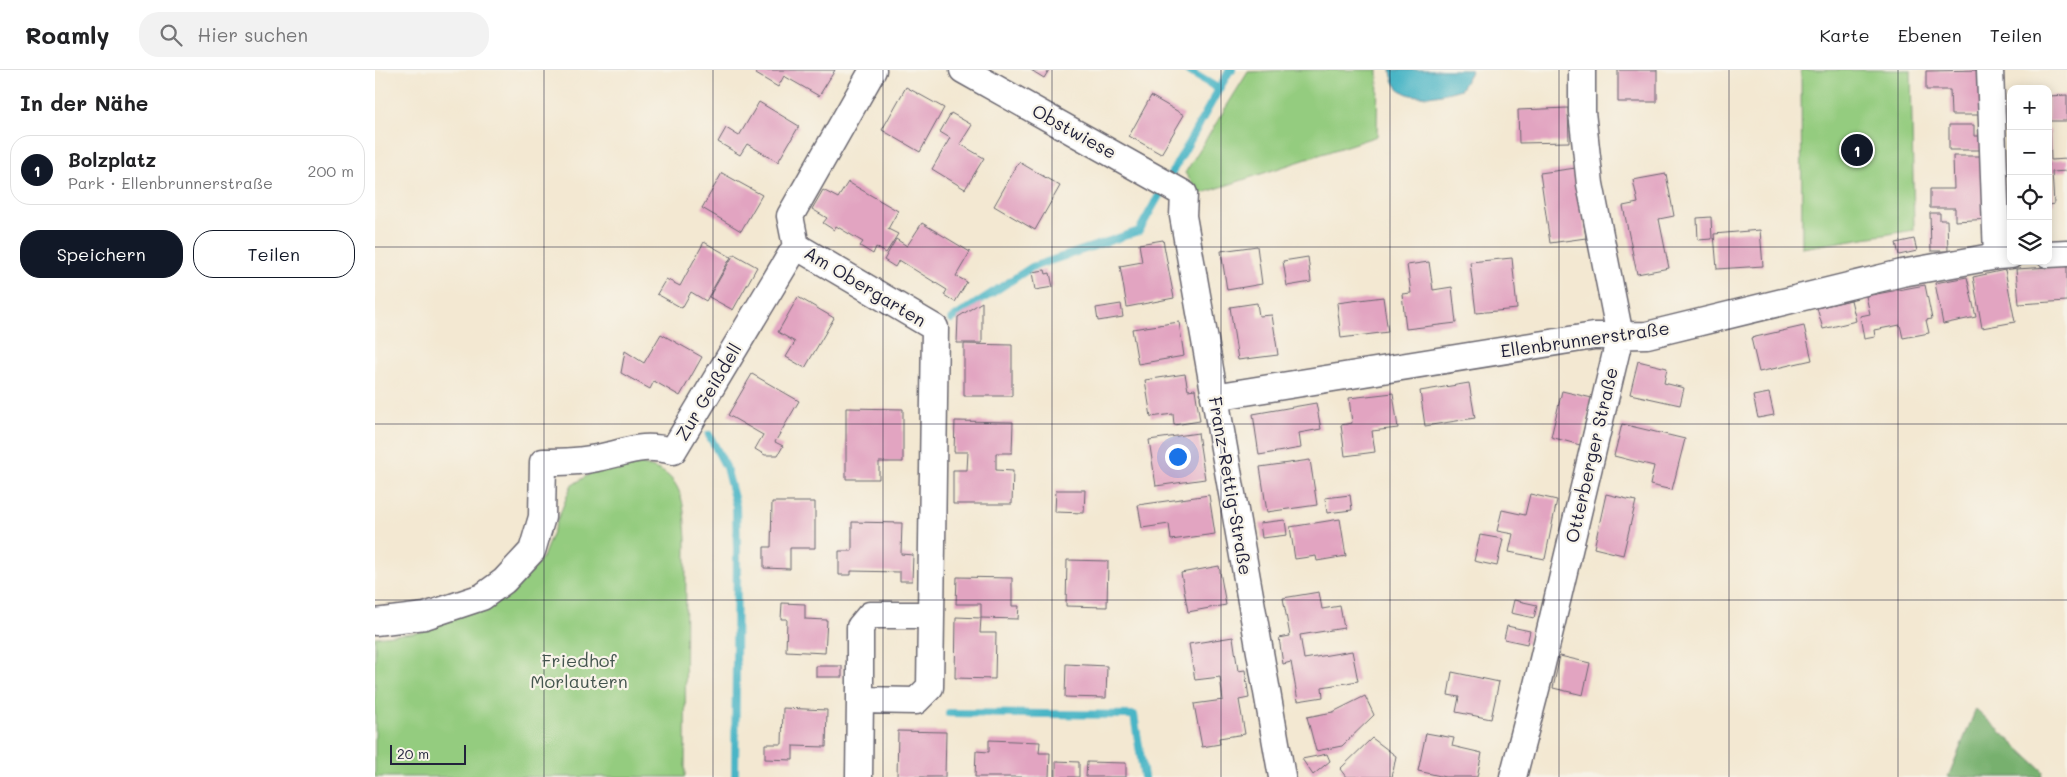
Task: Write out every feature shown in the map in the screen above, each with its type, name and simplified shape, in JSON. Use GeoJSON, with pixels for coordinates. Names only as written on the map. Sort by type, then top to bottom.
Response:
{"type":"FeatureCollection","features":[{"type":"Feature","properties":{"kind":"street","name":"Am Obergarten"},"geometry":{"type":"LineString","coordinates":[[859,700],[916,701],[930,687],[935,328],[797,246],[790,216],[873,70]]}},
{"type":"Feature","properties":{"kind":"street","name":"Obstwiese"},"geometry":{"type":"LineString","coordinates":[[963,70],[1184,194]]}},
{"type":"Feature","properties":{"kind":"street","name":"Otterberger Straße"},"geometry":{"type":"LineString","coordinates":[[1513,777],[1537,685],[1620,336],[1590,184],[1582,112],[1582,70]]}},
{"type":"Feature","properties":{"kind":"street"},"geometry":{"type":"LineString","coordinates":[[1990,70],[2004,256]]}},
{"type":"Feature","properties":{"kind":"street","name":"Franz-Rettig-Straße"},"geometry":{"type":"LineString","coordinates":[[1184,194],[1183,216],[1282,777]]}},
{"type":"Feature","properties":{"kind":"street","name":"Zur Geißdell"},"geometry":{"type":"LineString","coordinates":[[375,622],[425,616],[482,598],[504,581],[532,552],[541,517],[543,462],[573,462],[599,458],[632,448],[654,447],[673,451],[797,246]]}},
{"type":"Feature","properties":{"kind":"street"},"geometry":{"type":"LineString","coordinates":[[2052,254],[2067,253]]}},
{"type":"Feature","properties":{"kind":"street","name":"Ellenbrunnerstraße"},"geometry":{"type":"LineString","coordinates":[[1215,397],[1594,336],[1647,335],[1902,273],[2004,256]]}},
{"type":"Feature","properties":{"kind":"street"},"geometry":{"type":"LineString","coordinates":[[859,777],[860,626],[870,615],[930,615]]}},
{"type":"Feature","properties":{"kind":"green space"},"geometry":{"type":"Polygon","coordinates":[[[1378,70],[1377,136],[1200,194],[1185,173],[1248,72],[1378,70]]]}},
{"type":"Feature","properties":{"kind":"green space"},"geometry":{"type":"Polygon","coordinates":[[[1801,70],[1911,70],[1914,230],[1802,248],[1801,70]]]}},
{"type":"Feature","properties":{"kind":"green space","name":"Friedhof Morlautern"},"geometry":{"type":"Polygon","coordinates":[[[630,461],[651,467],[671,478],[680,493],[684,511],[686,539],[685,777],[375,777],[375,637],[421,632],[513,589],[543,557],[571,486],[606,463],[630,461]]]}},
{"type":"Feature","properties":{"kind":"green space"},"geometry":{"type":"Polygon","coordinates":[[[1976,709],[2043,771],[2042,777],[1948,777],[1976,709]]]}},
{"type":"Feature","properties":{"kind":"water"},"geometry":{"type":"Polygon","coordinates":[[[1391,70],[1472,70],[1461,89],[1429,96],[1418,96],[1400,90],[1394,82],[1391,70]]]}},
{"type":"Feature","properties":{"kind":"building"},"geometry":{"type":"Polygon","coordinates":[[[758,70],[835,70],[819,96],[784,76],[778,87],[756,74],[758,70]]]}},
{"type":"Feature","properties":{"kind":"building"},"geometry":{"type":"Polygon","coordinates":[[[1031,70],[1049,70],[1044,78],[1031,70]]]}},
{"type":"Feature","properties":{"kind":"building"},"geometry":{"type":"Polygon","coordinates":[[[1618,70],[1657,70],[1657,102],[1618,102],[1618,70]]]}},
{"type":"Feature","properties":{"kind":"building"},"geometry":{"type":"Polygon","coordinates":[[[1985,70],[1986,115],[1951,115],[1950,90],[1926,90],[1926,71],[1985,70]]]}},
{"type":"Feature","properties":{"kind":"building"},"geometry":{"type":"Polygon","coordinates":[[[906,87],[944,108],[920,152],[882,130],[906,87]]]}},
{"type":"Feature","properties":{"kind":"building"},"geometry":{"type":"Polygon","coordinates":[[[2067,95],[2067,121],[2052,121],[2052,96],[2067,95]]]}},
{"type":"Feature","properties":{"kind":"building"},"geometry":{"type":"Polygon","coordinates":[[[1151,96],[1184,115],[1161,154],[1129,136],[1151,96]]]}},
{"type":"Feature","properties":{"kind":"building"},"geometry":{"type":"Polygon","coordinates":[[[759,102],[799,126],[778,162],[747,144],[740,155],[718,142],[726,128],[739,136],[759,102]]]}},
{"type":"Feature","properties":{"kind":"building"},"geometry":{"type":"Polygon","coordinates":[[[1568,108],[1569,142],[1519,143],[1518,110],[1568,108]]]}},
{"type":"Feature","properties":{"kind":"building"},"geometry":{"type":"Polygon","coordinates":[[[951,113],[972,125],[960,144],[984,158],[965,189],[932,169],[950,138],[940,132],[951,113]]]}},
{"type":"Feature","properties":{"kind":"building"},"geometry":{"type":"Polygon","coordinates":[[[1949,125],[1974,125],[1974,136],[1984,136],[1984,150],[1949,150],[1949,125]]]}},
{"type":"Feature","properties":{"kind":"building"},"geometry":{"type":"Polygon","coordinates":[[[1953,156],[1989,156],[1991,219],[1955,221],[1955,208],[1930,208],[1930,189],[1954,189],[1953,156]]]}},
{"type":"Feature","properties":{"kind":"building"},"geometry":{"type":"Polygon","coordinates":[[[2067,159],[2067,171],[2052,172],[2052,160],[2067,159]]]}},
{"type":"Feature","properties":{"kind":"building"},"geometry":{"type":"Polygon","coordinates":[[[1019,162],[1060,186],[1035,230],[994,206],[1019,162]]]}},
{"type":"Feature","properties":{"kind":"building"},"geometry":{"type":"Polygon","coordinates":[[[1576,168],[1586,238],[1550,243],[1540,173],[1576,168]]]}},
{"type":"Feature","properties":{"kind":"building"},"geometry":{"type":"Polygon","coordinates":[[[2052,172],[2054,204],[2052,204],[2052,172]]]}},
{"type":"Feature","properties":{"kind":"building"},"geometry":{"type":"Polygon","coordinates":[[[722,173],[762,195],[741,231],[702,208],[722,173]]]}},
{"type":"Feature","properties":{"kind":"building"},"geometry":{"type":"Polygon","coordinates":[[[1666,174],[1674,216],[1659,219],[1669,268],[1637,274],[1623,206],[1638,203],[1633,180],[1666,174]]]}},
{"type":"Feature","properties":{"kind":"building"},"geometry":{"type":"Polygon","coordinates":[[[848,182],[898,211],[888,229],[898,234],[886,253],[876,247],[873,254],[860,246],[863,242],[836,226],[834,230],[823,223],[827,218],[812,209],[823,190],[838,198],[848,182]]]}},
{"type":"Feature","properties":{"kind":"building"},"geometry":{"type":"Polygon","coordinates":[[[1930,213],[1940,213],[1940,220],[1947,220],[1948,251],[1931,251],[1930,213]]]}},
{"type":"Feature","properties":{"kind":"building"},"geometry":{"type":"Polygon","coordinates":[[[1711,217],[1712,239],[1698,240],[1697,218],[1711,217]]]}},
{"type":"Feature","properties":{"kind":"building"},"geometry":{"type":"Polygon","coordinates":[[[922,223],[970,252],[956,276],[967,282],[955,302],[944,295],[947,290],[899,260],[895,267],[884,260],[896,239],[907,246],[922,223]]]}},
{"type":"Feature","properties":{"kind":"building"},"geometry":{"type":"Polygon","coordinates":[[[1760,230],[1763,266],[1717,269],[1714,234],[1760,230]]]}},
{"type":"Feature","properties":{"kind":"building"},"geometry":{"type":"Polygon","coordinates":[[[1914,239],[1917,251],[1899,255],[1896,243],[1914,239]]]}},
{"type":"Feature","properties":{"kind":"building"},"geometry":{"type":"Polygon","coordinates":[[[1163,240],[1174,298],[1127,307],[1120,266],[1142,262],[1139,244],[1163,240]]]}},
{"type":"Feature","properties":{"kind":"building"},"geometry":{"type":"Polygon","coordinates":[[[704,242],[731,257],[706,301],[691,292],[682,308],[657,294],[666,279],[680,286],[704,242]]]}},
{"type":"Feature","properties":{"kind":"building"},"geometry":{"type":"Polygon","coordinates":[[[1257,246],[1262,284],[1227,290],[1221,251],[1257,246]]]}},
{"type":"Feature","properties":{"kind":"building"},"geometry":{"type":"Polygon","coordinates":[[[734,254],[757,267],[733,310],[709,297],[734,254]]]}},
{"type":"Feature","properties":{"kind":"building"},"geometry":{"type":"Polygon","coordinates":[[[1308,257],[1311,282],[1287,286],[1283,261],[1308,257]]]}},
{"type":"Feature","properties":{"kind":"building"},"geometry":{"type":"Polygon","coordinates":[[[1512,258],[1517,309],[1476,313],[1470,262],[1512,258]]]}},
{"type":"Feature","properties":{"kind":"building"},"geometry":{"type":"Polygon","coordinates":[[[1429,262],[1433,290],[1452,287],[1456,323],[1406,329],[1402,294],[1411,293],[1407,265],[1429,262]]]}},
{"type":"Feature","properties":{"kind":"building"},"geometry":{"type":"Polygon","coordinates":[[[2067,266],[2067,301],[2019,304],[2016,269],[2067,266]]]}},
{"type":"Feature","properties":{"kind":"building"},"geometry":{"type":"Polygon","coordinates":[[[1045,270],[1046,274],[1050,273],[1053,287],[1035,290],[1032,272],[1045,270]]]}},
{"type":"Feature","properties":{"kind":"building"},"geometry":{"type":"Polygon","coordinates":[[[2005,270],[2015,322],[1982,328],[1973,277],[2005,270]]]}},
{"type":"Feature","properties":{"kind":"building"},"geometry":{"type":"Polygon","coordinates":[[[1967,277],[1976,317],[1943,324],[1935,283],[1967,277]]]}},
{"type":"Feature","properties":{"kind":"building"},"geometry":{"type":"Polygon","coordinates":[[[1925,285],[1932,319],[1926,320],[1929,333],[1903,338],[1900,325],[1874,330],[1875,337],[1864,339],[1860,316],[1870,314],[1866,296],[1925,285]]]}},
{"type":"Feature","properties":{"kind":"building"},"geometry":{"type":"Polygon","coordinates":[[[798,297],[834,318],[805,368],[786,357],[795,342],[778,332],[798,297]]]}},
{"type":"Feature","properties":{"kind":"building"},"geometry":{"type":"Polygon","coordinates":[[[1383,297],[1388,332],[1341,338],[1337,303],[1383,297]]]}},
{"type":"Feature","properties":{"kind":"building"},"geometry":{"type":"Polygon","coordinates":[[[1851,300],[1856,321],[1823,329],[1817,308],[1851,300]]]}},
{"type":"Feature","properties":{"kind":"building"},"geometry":{"type":"Polygon","coordinates":[[[982,302],[982,343],[957,343],[958,317],[982,302]]]}},
{"type":"Feature","properties":{"kind":"building"},"geometry":{"type":"Polygon","coordinates":[[[1257,303],[1259,316],[1272,315],[1278,355],[1238,360],[1230,307],[1257,303]]]}},
{"type":"Feature","properties":{"kind":"building"},"geometry":{"type":"Polygon","coordinates":[[[1121,304],[1123,317],[1098,321],[1096,308],[1121,304]]]}},
{"type":"Feature","properties":{"kind":"building"},"geometry":{"type":"Polygon","coordinates":[[[1179,322],[1184,356],[1138,364],[1132,329],[1179,322]]]}},
{"type":"Feature","properties":{"kind":"building"},"geometry":{"type":"Polygon","coordinates":[[[1804,326],[1812,360],[1759,372],[1751,338],[1804,326]]]}},
{"type":"Feature","properties":{"kind":"building"},"geometry":{"type":"Polygon","coordinates":[[[661,334],[702,357],[680,396],[654,381],[650,389],[621,373],[625,351],[644,363],[661,334]]]}},
{"type":"Feature","properties":{"kind":"building"},"geometry":{"type":"Polygon","coordinates":[[[964,344],[1012,345],[1012,396],[964,396],[964,344]]]}},
{"type":"Feature","properties":{"kind":"building"},"geometry":{"type":"Polygon","coordinates":[[[1638,361],[1667,368],[1664,383],[1684,388],[1680,405],[1630,394],[1638,361]]]}},
{"type":"Feature","properties":{"kind":"building"},"geometry":{"type":"Polygon","coordinates":[[[752,374],[799,401],[775,442],[783,446],[778,455],[765,455],[755,449],[763,435],[728,415],[752,374]]]}},
{"type":"Feature","properties":{"kind":"building"},"geometry":{"type":"Polygon","coordinates":[[[1185,374],[1188,390],[1195,389],[1200,421],[1174,425],[1173,414],[1151,417],[1145,380],[1185,374]]]}},
{"type":"Feature","properties":{"kind":"building"},"geometry":{"type":"Polygon","coordinates":[[[1469,383],[1475,418],[1425,426],[1420,391],[1469,383]]]}},
{"type":"Feature","properties":{"kind":"building"},"geometry":{"type":"Polygon","coordinates":[[[1562,391],[1592,398],[1580,445],[1551,437],[1562,391]]]}},
{"type":"Feature","properties":{"kind":"building"},"geometry":{"type":"Polygon","coordinates":[[[1393,393],[1398,428],[1372,431],[1375,452],[1345,456],[1341,425],[1352,423],[1349,398],[1393,393]]]}},
{"type":"Feature","properties":{"kind":"building"},"geometry":{"type":"Polygon","coordinates":[[[1769,393],[1774,415],[1758,418],[1753,396],[1769,393]]]}},
{"type":"Feature","properties":{"kind":"building"},"geometry":{"type":"Polygon","coordinates":[[[1316,403],[1321,429],[1299,433],[1301,448],[1259,455],[1253,414],[1316,403]]]}},
{"type":"Feature","properties":{"kind":"building"},"geometry":{"type":"Polygon","coordinates":[[[846,408],[903,409],[903,462],[879,462],[879,479],[846,479],[846,408]]]}},
{"type":"Feature","properties":{"kind":"building"},"geometry":{"type":"Polygon","coordinates":[[[955,421],[1013,422],[1012,453],[996,453],[996,470],[1013,471],[1012,504],[953,504],[953,470],[967,470],[968,452],[954,452],[955,421]]]}},
{"type":"Feature","properties":{"kind":"building"},"geometry":{"type":"Polygon","coordinates":[[[1622,424],[1685,439],[1672,490],[1650,485],[1654,466],[1614,456],[1622,424]]]}},
{"type":"Feature","properties":{"kind":"building"},"geometry":{"type":"Polygon","coordinates":[[[1198,433],[1205,479],[1156,486],[1149,440],[1198,433]]]}},
{"type":"Feature","properties":{"kind":"building"},"geometry":{"type":"Polygon","coordinates":[[[1310,460],[1317,505],[1267,512],[1260,467],[1310,460]]]}},
{"type":"Feature","properties":{"kind":"building"},"geometry":{"type":"Polygon","coordinates":[[[1056,490],[1085,490],[1084,513],[1055,512],[1056,490]]]}},
{"type":"Feature","properties":{"kind":"building"},"geometry":{"type":"Polygon","coordinates":[[[1530,494],[1557,500],[1545,559],[1509,552],[1513,534],[1497,531],[1502,510],[1525,515],[1530,494]]]}},
{"type":"Feature","properties":{"kind":"building"},"geometry":{"type":"Polygon","coordinates":[[[1606,494],[1636,501],[1623,555],[1594,548],[1606,494]]]}},
{"type":"Feature","properties":{"kind":"building"},"geometry":{"type":"Polygon","coordinates":[[[1209,495],[1215,534],[1171,540],[1169,524],[1142,528],[1138,505],[1209,495]]]}},
{"type":"Feature","properties":{"kind":"building"},"geometry":{"type":"Polygon","coordinates":[[[1350,495],[1352,510],[1327,513],[1325,498],[1350,495]]]}},
{"type":"Feature","properties":{"kind":"building"},"geometry":{"type":"Polygon","coordinates":[[[772,502],[815,502],[815,548],[790,548],[790,569],[764,568],[764,547],[771,547],[772,502]]]}},
{"type":"Feature","properties":{"kind":"building"},"geometry":{"type":"Polygon","coordinates":[[[1340,519],[1346,556],[1317,561],[1316,556],[1295,559],[1290,527],[1340,519]]]}},
{"type":"Feature","properties":{"kind":"building"},"geometry":{"type":"Polygon","coordinates":[[[1285,520],[1287,535],[1262,538],[1260,523],[1285,520]]]}},
{"type":"Feature","properties":{"kind":"building"},"geometry":{"type":"Polygon","coordinates":[[[852,522],[902,523],[901,554],[913,555],[912,581],[900,581],[900,572],[851,571],[851,575],[839,575],[839,551],[852,551],[852,522]]]}},
{"type":"Feature","properties":{"kind":"building"},"geometry":{"type":"Polygon","coordinates":[[[1480,535],[1503,539],[1497,566],[1474,561],[1480,535]]]}},
{"type":"Feature","properties":{"kind":"building"},"geometry":{"type":"Polygon","coordinates":[[[1067,560],[1108,561],[1107,607],[1066,606],[1067,560]]]}},
{"type":"Feature","properties":{"kind":"building"},"geometry":{"type":"Polygon","coordinates":[[[1219,566],[1226,605],[1188,612],[1181,573],[1219,566]]]}},
{"type":"Feature","properties":{"kind":"building"},"geometry":{"type":"Polygon","coordinates":[[[957,577],[1012,578],[1012,606],[1019,606],[1018,619],[981,618],[981,604],[956,604],[957,577]]]}},
{"type":"Feature","properties":{"kind":"building"},"geometry":{"type":"Polygon","coordinates":[[[1319,592],[1322,609],[1340,606],[1344,628],[1300,635],[1304,659],[1352,651],[1358,681],[1322,687],[1323,697],[1298,701],[1291,662],[1283,664],[1279,638],[1290,636],[1283,598],[1319,592]]]}},
{"type":"Feature","properties":{"kind":"building"},"geometry":{"type":"Polygon","coordinates":[[[1514,600],[1537,605],[1534,618],[1511,613],[1514,600]]]}},
{"type":"Feature","properties":{"kind":"building"},"geometry":{"type":"Polygon","coordinates":[[[782,603],[805,604],[805,619],[827,620],[825,653],[786,651],[787,619],[781,619],[782,603]]]}},
{"type":"Feature","properties":{"kind":"building"},"geometry":{"type":"Polygon","coordinates":[[[956,617],[981,618],[980,633],[996,633],[995,679],[955,678],[956,617]]]}},
{"type":"Feature","properties":{"kind":"building"},"geometry":{"type":"Polygon","coordinates":[[[1507,626],[1530,631],[1527,644],[1504,639],[1507,626]]]}},
{"type":"Feature","properties":{"kind":"building"},"geometry":{"type":"Polygon","coordinates":[[[1233,637],[1238,671],[1245,670],[1249,698],[1239,700],[1245,734],[1219,738],[1220,744],[1202,747],[1194,704],[1223,700],[1220,677],[1195,680],[1189,644],[1233,637]]]}},
{"type":"Feature","properties":{"kind":"building"},"geometry":{"type":"Polygon","coordinates":[[[1560,656],[1590,663],[1583,695],[1553,688],[1560,656]]]}},
{"type":"Feature","properties":{"kind":"building"},"geometry":{"type":"Polygon","coordinates":[[[1066,664],[1107,666],[1106,698],[1065,697],[1066,664]]]}},
{"type":"Feature","properties":{"kind":"building"},"geometry":{"type":"Polygon","coordinates":[[[816,666],[842,666],[842,677],[816,677],[816,666]]]}},
{"type":"Feature","properties":{"kind":"building"},"geometry":{"type":"Polygon","coordinates":[[[1452,672],[1499,682],[1491,719],[1456,712],[1459,697],[1448,695],[1452,672]]]}},
{"type":"Feature","properties":{"kind":"building"},"geometry":{"type":"Polygon","coordinates":[[[1365,696],[1374,715],[1342,746],[1316,751],[1307,717],[1333,712],[1365,696]]]}},
{"type":"Feature","properties":{"kind":"building"},"geometry":{"type":"Polygon","coordinates":[[[783,708],[827,710],[826,747],[793,746],[793,760],[765,759],[765,744],[782,744],[783,708]]]}},
{"type":"Feature","properties":{"kind":"building"},"geometry":{"type":"Polygon","coordinates":[[[898,731],[946,732],[945,777],[897,777],[898,731]]]}},
{"type":"Feature","properties":{"kind":"building"},"geometry":{"type":"Polygon","coordinates":[[[1426,733],[1454,738],[1452,746],[1482,753],[1477,777],[1445,777],[1418,771],[1426,733]]]}},
{"type":"Feature","properties":{"kind":"building"},"geometry":{"type":"Polygon","coordinates":[[[1372,738],[1396,756],[1392,777],[1346,777],[1340,769],[1372,738]]]}},
{"type":"Feature","properties":{"kind":"building"},"geometry":{"type":"Polygon","coordinates":[[[989,740],[1040,742],[1039,753],[1050,753],[1049,777],[975,777],[976,751],[989,752],[989,740]]]}},
{"type":"Feature","properties":{"kind":"building"},"geometry":{"type":"Polygon","coordinates":[[[1327,754],[1330,761],[1313,775],[1302,759],[1327,754]]]}},
{"type":"Feature","properties":{"kind":"building"},"geometry":{"type":"Polygon","coordinates":[[[1056,761],[1079,762],[1079,777],[1056,777],[1056,761]]]}},
{"type":"Feature","properties":{"kind":"building"},"geometry":{"type":"Polygon","coordinates":[[[1087,762],[1126,763],[1126,777],[1086,777],[1087,762]]]}},
{"type":"Feature","properties":{"kind":"waterway"},"geometry":{"type":"LineString","coordinates":[[1187,70],[1219,89]]}},
{"type":"Feature","properties":{"kind":"waterway"},"geometry":{"type":"LineString","coordinates":[[952,319],[1032,267],[1139,231],[1219,89],[1230,70],[1232,70]]}},
{"type":"Feature","properties":{"kind":"waterway"},"geometry":{"type":"LineString","coordinates":[[709,435],[726,467],[736,506],[735,777]]}},
{"type":"Feature","properties":{"kind":"waterway"},"geometry":{"type":"LineString","coordinates":[[949,713],[1134,715],[1144,777]]}},
{"type":"Feature","properties":{"kind":"place","name":"Bolzplatz"},"geometry":{"type":"Point","coordinates":[1857,150]}}]}
